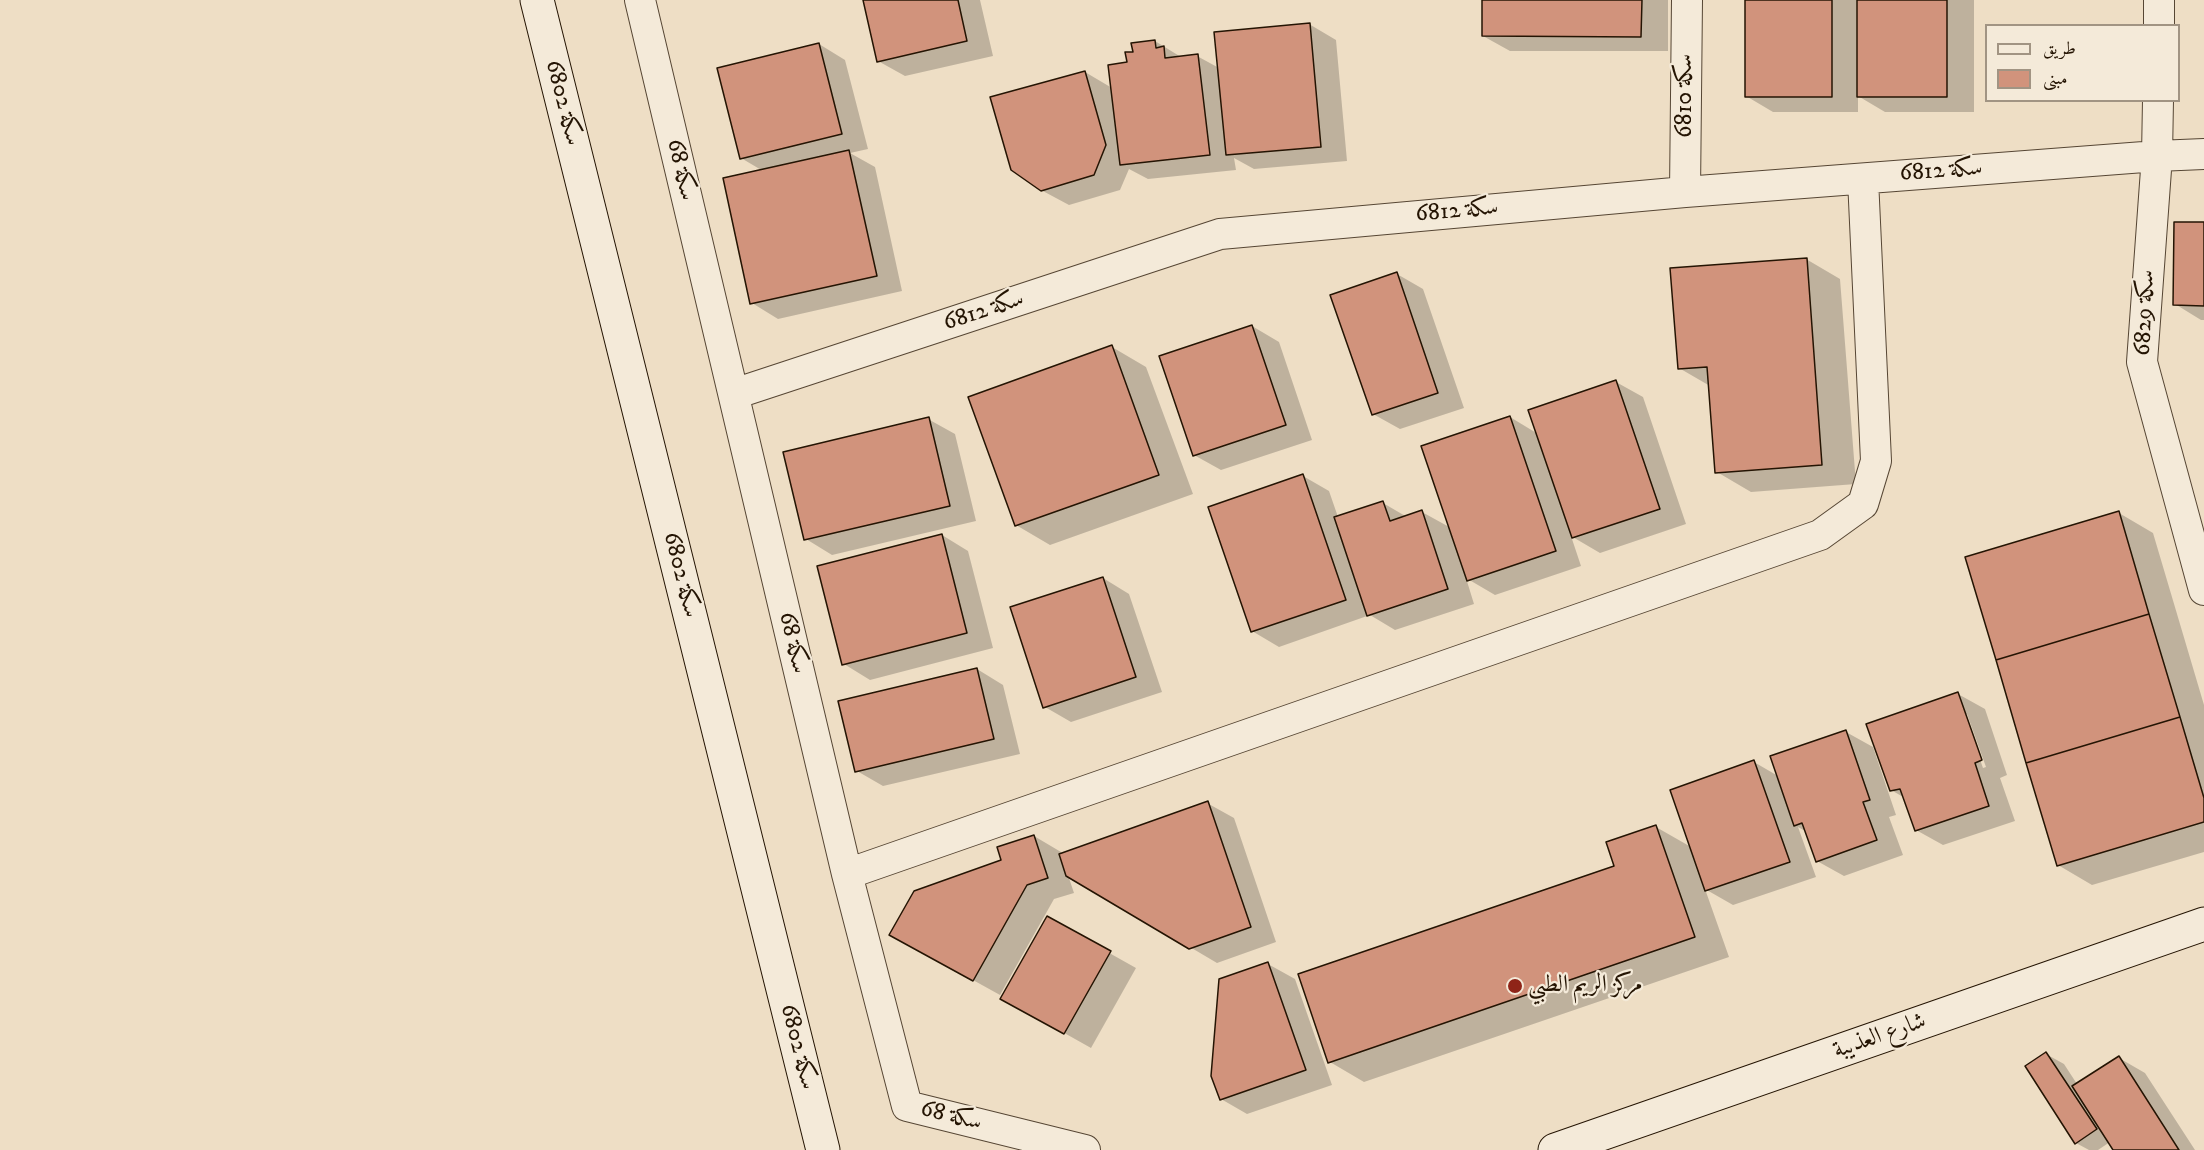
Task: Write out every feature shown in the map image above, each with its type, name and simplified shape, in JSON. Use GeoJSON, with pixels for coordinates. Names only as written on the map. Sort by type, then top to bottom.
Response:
{"type":"FeatureCollection","features":[{"type":"Feature","properties":{"kind":"street","name":"سكة 6802"},"geometry":{"type":"LineString","coordinates":[[537,0],[823,1150]]}},
{"type":"Feature","properties":{"kind":"street","name":"68 سكة"},"geometry":{"type":"LineString","coordinates":[[640,0],[847,874],[908,1106],[1085,1150]]}},
{"type":"Feature","properties":{"kind":"street","name":"سكة 6810"},"geometry":{"type":"LineString","coordinates":[[1685,192],[1687,0]]}},
{"type":"Feature","properties":{"kind":"street"},"geometry":{"type":"LineString","coordinates":[[2159,0],[2159,24]]}},
{"type":"Feature","properties":{"kind":"street","name":"سكة 6829"},"geometry":{"type":"LineString","coordinates":[[2158,102],[2157,156],[2142,362],[2204,591]]}},
{"type":"Feature","properties":{"kind":"street","name":"سكة 6812"},"geometry":{"type":"LineString","coordinates":[[734,394],[1220,234],[1685,192],[2204,154]]}},
{"type":"Feature","properties":{"kind":"street"},"geometry":{"type":"LineString","coordinates":[[847,874],[1820,535],[1863,504],[1876,460],[1863,178]]}},
{"type":"Feature","properties":{"kind":"street","name":"شارع العذيبة"},"geometry":{"type":"LineString","coordinates":[[1555,1150],[2204,924]]}},
{"type":"Feature","properties":{"kind":"building"},"geometry":{"type":"Polygon","coordinates":[[[863,0],[958,0],[967,41],[877,62],[863,0]]]}},
{"type":"Feature","properties":{"kind":"building"},"geometry":{"type":"Polygon","coordinates":[[[1482,0],[1642,0],[1641,37],[1482,36],[1482,0]]]}},
{"type":"Feature","properties":{"kind":"building"},"geometry":{"type":"Polygon","coordinates":[[[1745,0],[1832,0],[1832,97],[1745,97],[1745,0]]]}},
{"type":"Feature","properties":{"kind":"building"},"geometry":{"type":"Polygon","coordinates":[[[1857,0],[1947,0],[1947,97],[1857,97],[1857,0]]]}},
{"type":"Feature","properties":{"kind":"building"},"geometry":{"type":"Polygon","coordinates":[[[1310,23],[1321,147],[1226,155],[1214,32],[1310,23]]]}},
{"type":"Feature","properties":{"kind":"building"},"geometry":{"type":"Polygon","coordinates":[[[1155,40],[1156,48],[1164,46],[1165,58],[1198,54],[1210,155],[1120,165],[1108,65],[1127,62],[1125,52],[1133,52],[1131,43],[1155,40]]]}},
{"type":"Feature","properties":{"kind":"building"},"geometry":{"type":"Polygon","coordinates":[[[819,43],[842,134],[740,159],[717,68],[819,43]]]}},
{"type":"Feature","properties":{"kind":"building"},"geometry":{"type":"Polygon","coordinates":[[[1085,71],[1106,145],[1094,175],[1041,191],[1011,170],[990,97],[1085,71]]]}},
{"type":"Feature","properties":{"kind":"building"},"geometry":{"type":"Polygon","coordinates":[[[849,150],[877,276],[750,304],[723,178],[849,150]]]}},
{"type":"Feature","properties":{"kind":"building"},"geometry":{"type":"Polygon","coordinates":[[[2174,222],[2204,222],[2204,306],[2173,305],[2174,222]]]}},
{"type":"Feature","properties":{"kind":"building"},"geometry":{"type":"Polygon","coordinates":[[[1807,258],[1822,465],[1715,473],[1707,367],[1678,369],[1670,268],[1807,258]]]}},
{"type":"Feature","properties":{"kind":"building"},"geometry":{"type":"Polygon","coordinates":[[[1397,272],[1438,393],[1372,415],[1330,295],[1397,272]]]}},
{"type":"Feature","properties":{"kind":"building"},"geometry":{"type":"Polygon","coordinates":[[[1252,325],[1286,425],[1193,456],[1159,356],[1252,325]]]}},
{"type":"Feature","properties":{"kind":"building"},"geometry":{"type":"Polygon","coordinates":[[[1112,345],[1159,475],[1015,526],[968,397],[1112,345]]]}},
{"type":"Feature","properties":{"kind":"building"},"geometry":{"type":"Polygon","coordinates":[[[1616,380],[1660,509],[1572,538],[1528,410],[1616,380]]]}},
{"type":"Feature","properties":{"kind":"building"},"geometry":{"type":"Polygon","coordinates":[[[1510,416],[1556,551],[1467,581],[1421,446],[1510,416]]]}},
{"type":"Feature","properties":{"kind":"building"},"geometry":{"type":"Polygon","coordinates":[[[929,417],[950,506],[804,540],[783,452],[929,417]]]}},
{"type":"Feature","properties":{"kind":"building"},"geometry":{"type":"Polygon","coordinates":[[[1303,474],[1346,600],[1251,632],[1208,507],[1303,474]]]}},
{"type":"Feature","properties":{"kind":"building"},"geometry":{"type":"Polygon","coordinates":[[[1383,501],[1390,521],[1422,510],[1448,589],[1367,616],[1334,517],[1383,501]]]}},
{"type":"Feature","properties":{"kind":"building"},"geometry":{"type":"Polygon","coordinates":[[[2119,511],[2149,614],[1996,660],[1965,557],[2119,511]]]}},
{"type":"Feature","properties":{"kind":"building"},"geometry":{"type":"Polygon","coordinates":[[[942,534],[967,633],[842,665],[817,566],[942,534]]]}},
{"type":"Feature","properties":{"kind":"building"},"geometry":{"type":"Polygon","coordinates":[[[1103,577],[1136,677],[1043,708],[1010,607],[1103,577]]]}},
{"type":"Feature","properties":{"kind":"building"},"geometry":{"type":"Polygon","coordinates":[[[2149,614],[2180,717],[2026,763],[1996,660],[2149,614]]]}},
{"type":"Feature","properties":{"kind":"building"},"geometry":{"type":"Polygon","coordinates":[[[977,668],[994,739],[855,772],[838,701],[977,668]]]}},
{"type":"Feature","properties":{"kind":"building"},"geometry":{"type":"Polygon","coordinates":[[[1958,692],[1982,760],[1975,763],[1989,806],[1915,831],[1900,789],[1890,791],[1866,724],[1958,692]]]}},
{"type":"Feature","properties":{"kind":"building"},"geometry":{"type":"Polygon","coordinates":[[[2180,717],[2204,798],[2204,822],[2057,866],[2026,763],[2180,717]]]}},
{"type":"Feature","properties":{"kind":"building"},"geometry":{"type":"Polygon","coordinates":[[[1846,730],[1870,800],[1863,802],[1877,840],[1816,862],[1802,823],[1794,826],[1770,756],[1846,730]]]}},
{"type":"Feature","properties":{"kind":"building"},"geometry":{"type":"Polygon","coordinates":[[[1754,760],[1790,862],[1705,891],[1670,790],[1754,760]]]}},
{"type":"Feature","properties":{"kind":"building"},"geometry":{"type":"Polygon","coordinates":[[[1208,801],[1251,927],[1189,949],[1066,876],[1059,854],[1208,801]]]}},
{"type":"Feature","properties":{"kind":"building"},"geometry":{"type":"Polygon","coordinates":[[[1656,825],[1695,937],[1328,1063],[1298,974],[1614,866],[1606,842],[1656,825]]]}},
{"type":"Feature","properties":{"kind":"building"},"geometry":{"type":"Polygon","coordinates":[[[1034,835],[1048,878],[1027,885],[973,981],[889,935],[914,891],[1001,860],[997,847],[1034,835]]]}},
{"type":"Feature","properties":{"kind":"building"},"geometry":{"type":"Polygon","coordinates":[[[1047,916],[1111,951],[1064,1034],[1000,999],[1047,916]]]}},
{"type":"Feature","properties":{"kind":"building"},"geometry":{"type":"Polygon","coordinates":[[[1268,962],[1306,1070],[1220,1100],[1211,1076],[1219,979],[1268,962]]]}},
{"type":"Feature","properties":{"kind":"building"},"geometry":{"type":"Polygon","coordinates":[[[2046,1052],[2097,1129],[2075,1144],[2025,1066],[2046,1052]]]}},
{"type":"Feature","properties":{"kind":"building"},"geometry":{"type":"Polygon","coordinates":[[[2119,1056],[2179,1150],[2113,1150],[2072,1086],[2119,1056]]]}},
{"type":"Feature","properties":{"kind":"place","name":"مركز الريم الطبي"},"geometry":{"type":"Point","coordinates":[1515,986]}}]}
